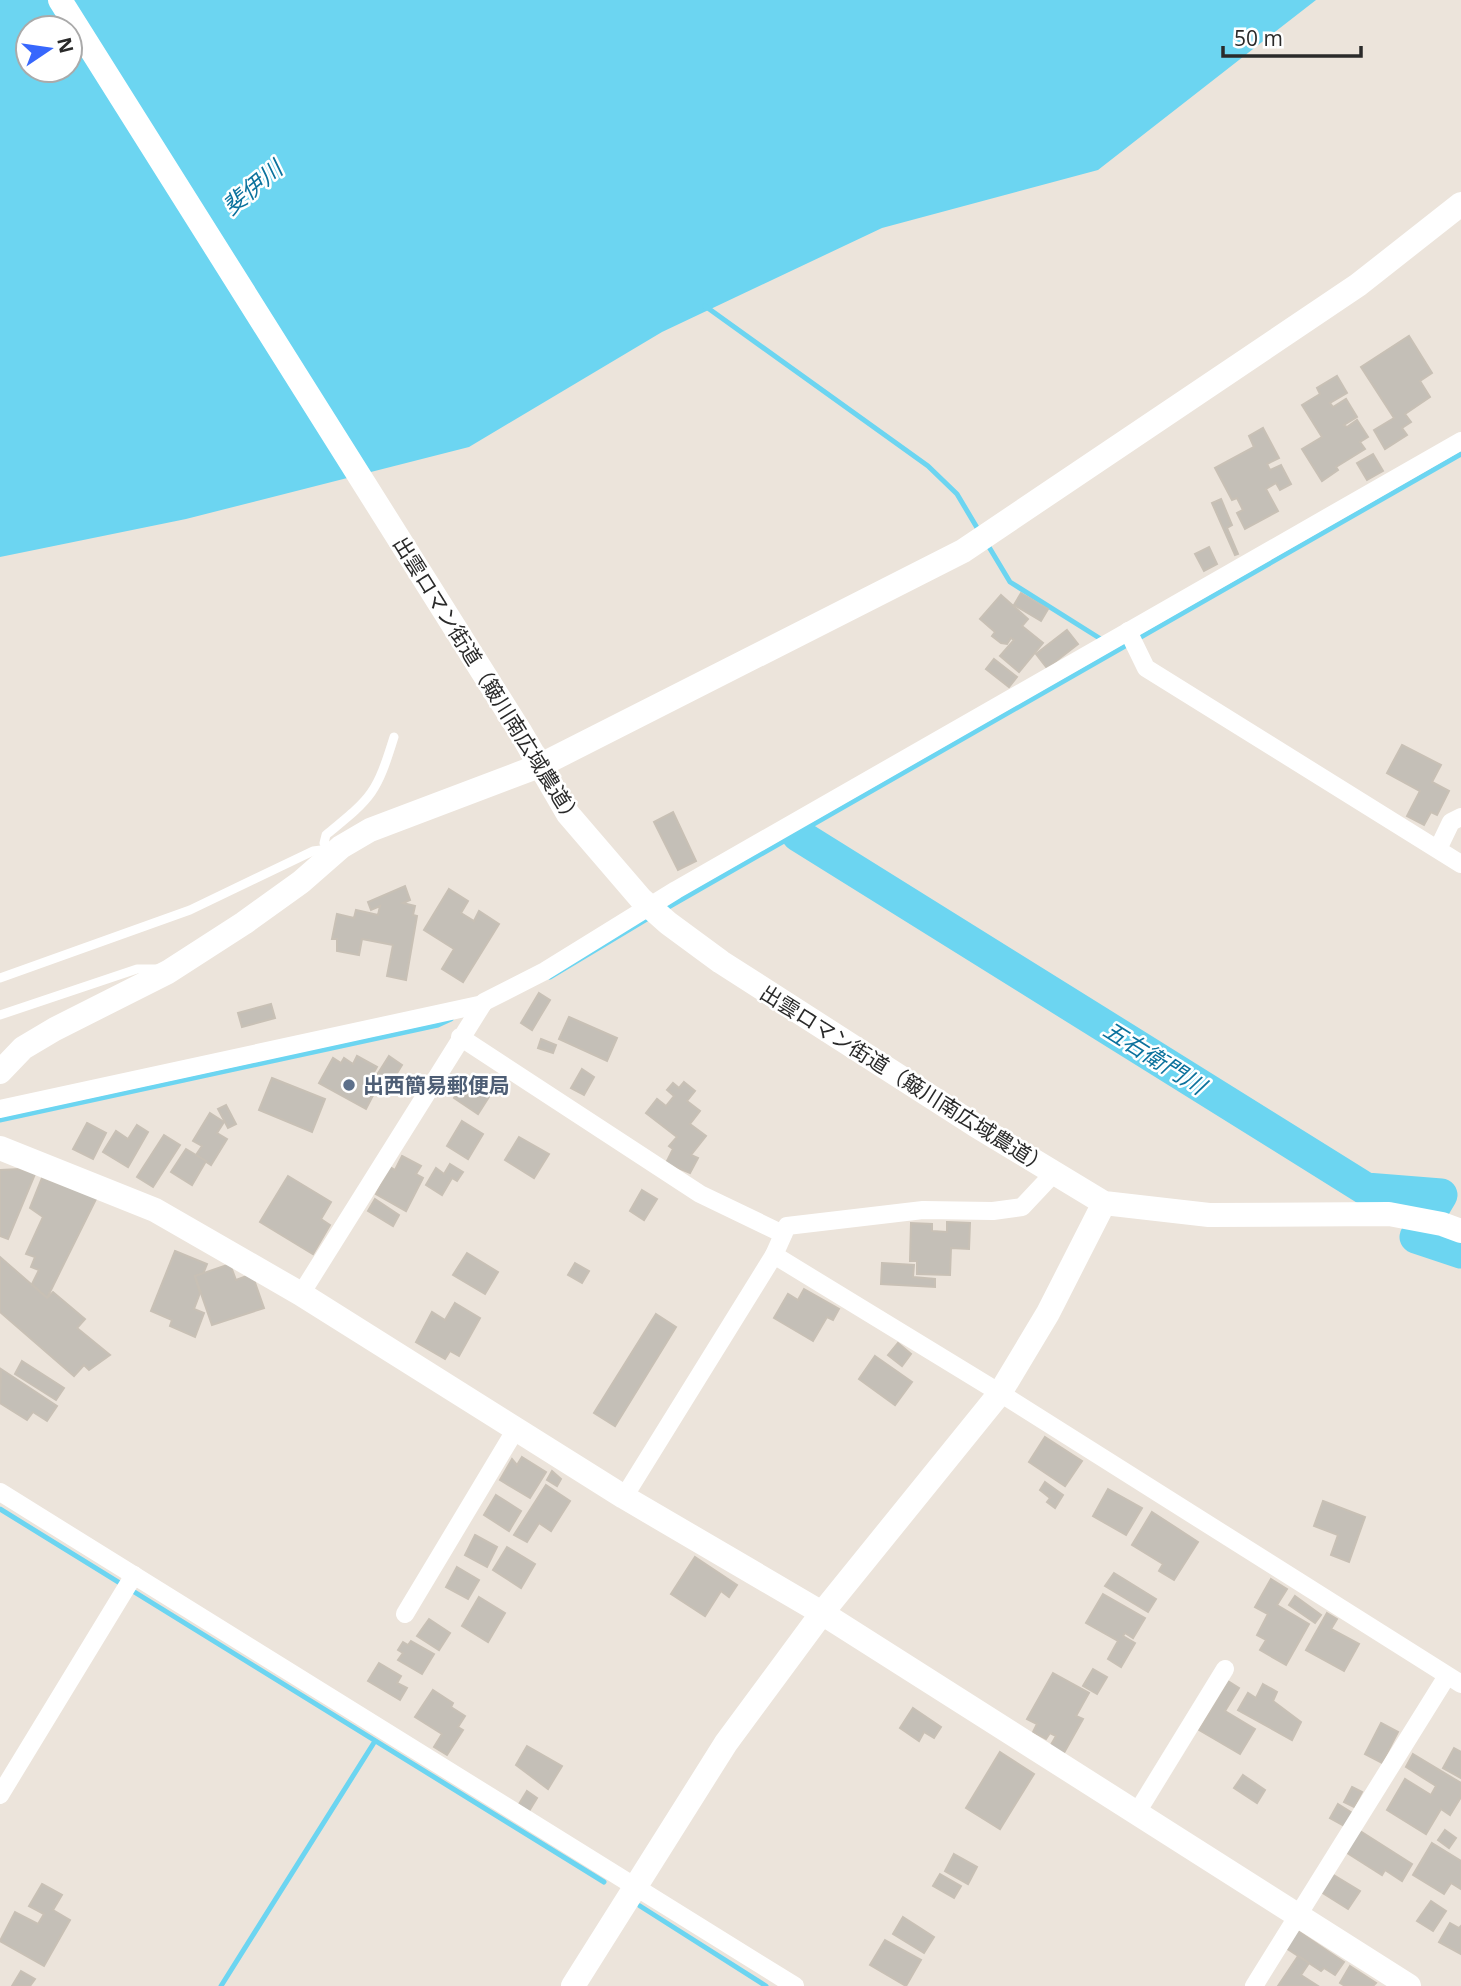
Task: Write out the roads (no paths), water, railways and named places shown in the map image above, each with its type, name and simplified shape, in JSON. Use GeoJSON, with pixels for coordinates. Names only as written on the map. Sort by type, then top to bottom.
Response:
{"type":"FeatureCollection","features":[{"type":"Feature","properties":{"kind":"street","name":"出雲ロマン街道（簸川南広域農道）"},"geometry":{"type":"LineString","coordinates":[[60,0],[521,733],[568,814],[634,890],[668,923],[720,962],[1104,1203],[1209,1214],[1389,1214],[1442,1224],[1461,1231]]}},
{"type":"Feature","properties":{"kind":"street"},"geometry":{"type":"LineString","coordinates":[[0,1072],[23,1048],[168,972],[254,916],[301,882],[336,848],[398,817],[539,766],[963,551],[1358,285],[1461,204]]}},
{"type":"Feature","properties":{"kind":"street"},"geometry":{"type":"LineString","coordinates":[[0,1109],[483,1004],[1461,441]]}},
{"type":"Feature","properties":{"kind":"street"},"geometry":{"type":"LineString","coordinates":[[1128,631],[1146,668],[1461,864]]}},
{"type":"Feature","properties":{"kind":"street"},"geometry":{"type":"LineString","coordinates":[[1438,849],[1451,822],[1461,817]]}},
{"type":"Feature","properties":{"kind":"street"},"geometry":{"type":"LineString","coordinates":[[300,1294],[483,1004]]}},
{"type":"Feature","properties":{"kind":"street"},"geometry":{"type":"LineString","coordinates":[[460,1037],[700,1194],[783,1234]]}},
{"type":"Feature","properties":{"kind":"street"},"geometry":{"type":"LineString","coordinates":[[0,1148],[155,1210],[300,1294],[624,1497],[822,1613],[1409,1986]]}},
{"type":"Feature","properties":{"kind":"street"},"geometry":{"type":"LineString","coordinates":[[624,1497],[774,1255],[787,1226],[923,1210],[993,1211],[1022,1207],[1054,1173]]}},
{"type":"Feature","properties":{"kind":"street"},"geometry":{"type":"LineString","coordinates":[[573,1986],[726,1743],[822,1613],[1000,1393],[1048,1313],[1104,1203]]}},
{"type":"Feature","properties":{"kind":"street"},"geometry":{"type":"LineString","coordinates":[[774,1255],[1000,1393],[1454,1680],[1297,1916],[1254,1986]]}},
{"type":"Feature","properties":{"kind":"street"},"geometry":{"type":"LineString","coordinates":[[405,1614],[516,1429]]}},
{"type":"Feature","properties":{"kind":"street"},"geometry":{"type":"LineString","coordinates":[[0,1492],[795,1986]]}},
{"type":"Feature","properties":{"kind":"street"},"geometry":{"type":"LineString","coordinates":[[0,1795],[134,1575]]}},
{"type":"Feature","properties":{"kind":"street"},"geometry":{"type":"LineString","coordinates":[[1136,1814],[1225,1669]]}},
{"type":"Feature","properties":{"kind":"lane"},"geometry":{"type":"LineString","coordinates":[[336,848],[324,843],[326,835],[373,793],[381,781],[394,737]]}},
{"type":"Feature","properties":{"kind":"lane"},"geometry":{"type":"LineString","coordinates":[[0,978],[190,910],[313,851],[336,848]]}},
{"type":"Feature","properties":{"kind":"lane"},"geometry":{"type":"LineString","coordinates":[[0,1016],[137,969],[155,968],[168,972]]}},
{"type":"Feature","properties":{"kind":"water","name":"斐伊川"},"geometry":{"type":"Polygon","coordinates":[[[0,0],[1316,0],[1098,170],[882,228],[662,332],[469,447],[186,519],[0,557],[0,0]]]}},
{"type":"Feature","properties":{"kind":"waterway"},"geometry":{"type":"LineString","coordinates":[[705,306],[928,466],[957,494],[979,531]]}},
{"type":"Feature","properties":{"kind":"waterway"},"geometry":{"type":"LineString","coordinates":[[665,909],[1461,454]]}},
{"type":"Feature","properties":{"kind":"waterway"},"geometry":{"type":"LineString","coordinates":[[986,542],[1010,582],[1104,641]]}},
{"type":"Feature","properties":{"kind":"waterway","name":"五右衛門川"},"geometry":{"type":"LineString","coordinates":[[798,835],[1366,1189],[1441,1195],[1416,1237],[1461,1252]]}},
{"type":"Feature","properties":{"kind":"waterway"},"geometry":{"type":"LineString","coordinates":[[550,977],[650,917]]}},
{"type":"Feature","properties":{"kind":"waterway"},"geometry":{"type":"LineString","coordinates":[[0,1120],[438,1025],[451,1019]]}},
{"type":"Feature","properties":{"kind":"waterway"},"geometry":{"type":"LineString","coordinates":[[0,1509],[604,1882]]}},
{"type":"Feature","properties":{"kind":"waterway"},"geometry":{"type":"LineString","coordinates":[[221,1986],[375,1741]]}},
{"type":"Feature","properties":{"kind":"waterway"},"geometry":{"type":"LineString","coordinates":[[640,1906],[766,1986]]}},
{"type":"Feature","properties":{"kind":"place","name":"出西簡易郵便局"},"geometry":{"type":"Point","coordinates":[349,1085]}}]}
